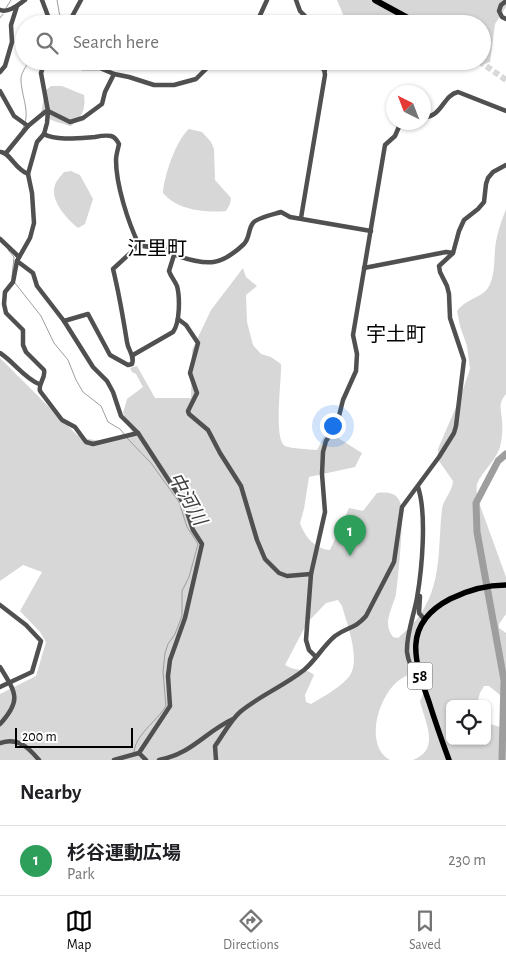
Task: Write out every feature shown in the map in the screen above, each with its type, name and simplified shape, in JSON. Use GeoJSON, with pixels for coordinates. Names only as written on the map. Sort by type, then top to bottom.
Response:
{"type":"FeatureCollection","features":[{"type":"Feature","properties":{"kind":"highway"},"geometry":{"type":"LineString","coordinates":[[374,0],[402,15]]}},
{"type":"Feature","properties":{"kind":"main road","name":"58"},"geometry":{"type":"LineString","coordinates":[[449,760],[415,659],[417,633],[424,620],[446,601],[474,589],[506,585]]}},
{"type":"Feature","properties":{"kind":"street"},"geometry":{"type":"LineString","coordinates":[[0,10],[6,11],[25,0]]}},
{"type":"Feature","properties":{"kind":"street"},"geometry":{"type":"LineString","coordinates":[[42,0],[47,15]]}},
{"type":"Feature","properties":{"kind":"street"},"geometry":{"type":"LineString","coordinates":[[73,15],[81,0]]}},
{"type":"Feature","properties":{"kind":"street"},"geometry":{"type":"LineString","coordinates":[[260,15],[267,0]]}},
{"type":"Feature","properties":{"kind":"street"},"geometry":{"type":"LineString","coordinates":[[296,0],[300,11],[304,15]]}},
{"type":"Feature","properties":{"kind":"street"},"geometry":{"type":"LineString","coordinates":[[506,1],[501,5],[499,11],[502,17],[506,19]]}},
{"type":"Feature","properties":{"kind":"street"},"geometry":{"type":"LineString","coordinates":[[0,72],[12,42],[11,25],[17,6]]}},
{"type":"Feature","properties":{"kind":"street"},"geometry":{"type":"LineString","coordinates":[[42,70],[48,111],[44,134],[37,142],[28,174],[32,194],[34,223],[30,238],[18,259],[13,282],[5,294],[5,310],[22,330],[23,345],[26,352],[44,370],[45,375],[40,384],[41,393],[56,414],[77,430],[86,442],[97,444],[138,433]]}},
{"type":"Feature","properties":{"kind":"street"},"geometry":{"type":"LineString","coordinates":[[105,70],[154,85],[174,85],[196,79],[205,70]]}},
{"type":"Feature","properties":{"kind":"street"},"geometry":{"type":"LineString","coordinates":[[301,218],[325,70]]}},
{"type":"Feature","properties":{"kind":"street"},"geometry":{"type":"LineString","coordinates":[[48,111],[70,122],[83,118],[102,104],[105,92],[114,74]]}},
{"type":"Feature","properties":{"kind":"street"},"geometry":{"type":"LineString","coordinates":[[0,91],[14,116],[26,125]]}},
{"type":"Feature","properties":{"kind":"street"},"geometry":{"type":"LineString","coordinates":[[431,115],[442,108],[450,96],[458,92],[506,111]]}},
{"type":"Feature","properties":{"kind":"street"},"geometry":{"type":"LineString","coordinates":[[28,174],[16,167],[4,152],[26,125],[48,111]]}},
{"type":"Feature","properties":{"kind":"street"},"geometry":{"type":"LineString","coordinates":[[316,657],[309,650],[306,640],[310,574],[325,512],[322,452],[326,441],[337,424],[343,400],[357,367],[357,354],[353,335],[364,268],[385,145],[397,130]]}},
{"type":"Feature","properties":{"kind":"street"},"geometry":{"type":"LineString","coordinates":[[44,134],[51,138],[82,138],[110,135],[115,138],[119,144],[116,159],[119,184],[138,245]]}},
{"type":"Feature","properties":{"kind":"street"},"geometry":{"type":"LineString","coordinates":[[216,760],[215,746],[245,709],[296,677],[336,636],[357,625],[366,616],[394,562],[402,507],[454,433],[457,418],[464,360],[450,318],[447,286],[439,269],[441,263],[453,253],[463,223],[484,202],[488,178],[493,172],[506,165]]}},
{"type":"Feature","properties":{"kind":"street"},"geometry":{"type":"LineString","coordinates":[[138,245],[170,250],[174,255],[201,261],[221,261],[245,243],[255,221],[281,212],[290,217],[371,231]]}},
{"type":"Feature","properties":{"kind":"street"},"geometry":{"type":"LineString","coordinates":[[0,239],[33,273],[36,286],[64,321],[93,368],[107,381],[121,416],[138,433],[179,496],[185,506],[193,530],[202,544],[185,618],[170,660],[168,676],[170,706],[136,754],[114,760]]}},
{"type":"Feature","properties":{"kind":"street"},"geometry":{"type":"LineString","coordinates":[[64,321],[88,314],[110,355],[130,365],[133,362],[133,355],[127,344],[120,297],[112,269],[138,245]]}},
{"type":"Feature","properties":{"kind":"street"},"geometry":{"type":"LineString","coordinates":[[364,268],[446,252],[453,253]]}},
{"type":"Feature","properties":{"kind":"street"},"geometry":{"type":"LineString","coordinates":[[133,355],[174,332],[177,327],[177,287],[169,272],[174,255]]}},
{"type":"Feature","properties":{"kind":"street"},"geometry":{"type":"LineString","coordinates":[[0,290],[5,294]]}},
{"type":"Feature","properties":{"kind":"street"},"geometry":{"type":"LineString","coordinates":[[178,319],[186,325],[198,343],[190,373],[197,393],[188,411],[189,414],[208,430],[238,481],[265,559],[279,573],[287,576],[310,574]]}},
{"type":"Feature","properties":{"kind":"street"},"geometry":{"type":"LineString","coordinates":[[0,353],[11,360],[29,378],[40,384]]}},
{"type":"Feature","properties":{"kind":"street"},"geometry":{"type":"LineString","coordinates":[[418,486],[422,500],[423,520],[420,578],[407,650],[414,673],[417,677],[420,677]]}},
{"type":"Feature","properties":{"kind":"street"},"geometry":{"type":"LineString","coordinates":[[420,578],[422,580],[419,609],[424,620]]}},
{"type":"Feature","properties":{"kind":"street"},"geometry":{"type":"LineString","coordinates":[[0,605],[26,625],[41,641],[32,672],[0,686]]}},
{"type":"Feature","properties":{"kind":"street"},"geometry":{"type":"LineString","coordinates":[[0,668],[10,683],[14,696],[14,706],[0,724]]}},
{"type":"Feature","properties":{"kind":"street"},"geometry":{"type":"LineString","coordinates":[[159,760],[194,746],[236,718]]}},
{"type":"Feature","properties":{"kind":"street"},"geometry":{"type":"LineString","coordinates":[[0,743],[12,741],[24,744],[39,760]]}},
{"type":"Feature","properties":{"kind":"street"},"geometry":{"type":"LineString","coordinates":[[136,754],[146,760]]}},
{"type":"Feature","properties":{"kind":"shaded area"},"geometry":{"type":"Polygon","coordinates":[[[337,0],[506,0],[506,7],[495,24],[491,54],[491,15],[343,15],[337,0]]]}},
{"type":"Feature","properties":{"kind":"shaded area"},"geometry":{"type":"Polygon","coordinates":[[[51,86],[62,86],[84,95],[82,112],[71,126],[51,120],[41,113],[45,91],[51,86]]]}},
{"type":"Feature","properties":{"kind":"shaded area"},"geometry":{"type":"Polygon","coordinates":[[[189,129],[202,132],[211,142],[214,149],[215,180],[231,198],[226,211],[201,211],[184,207],[169,199],[163,193],[172,159],[180,141],[189,129]]]}},
{"type":"Feature","properties":{"kind":"shaded area"},"geometry":{"type":"Polygon","coordinates":[[[71,171],[80,175],[93,199],[85,224],[78,228],[60,209],[54,191],[56,182],[64,172],[71,171]]]}},
{"type":"Feature","properties":{"kind":"shaded area"},"geometry":{"type":"Polygon","coordinates":[[[506,209],[506,394],[501,406],[502,437],[498,452],[479,479],[477,488],[478,500],[506,577],[506,614],[499,624],[499,628],[506,633],[506,700],[489,686],[484,686],[478,700],[446,700],[446,745],[491,745],[491,724],[506,729],[506,760],[413,760],[422,755],[427,749],[429,742],[429,735],[420,701],[427,680],[423,675],[404,677],[395,683],[382,705],[376,730],[377,742],[382,753],[390,760],[0,760],[0,694],[36,676],[46,642],[40,632],[20,611],[42,572],[23,565],[0,581],[0,358],[77,435],[98,441],[120,439],[132,432],[123,413],[127,399],[143,387],[136,374],[130,368],[137,366],[155,398],[191,398],[192,350],[211,310],[243,268],[246,277],[257,286],[246,295],[247,322],[253,345],[261,354],[271,357],[281,364],[279,432],[281,441],[288,447],[317,450],[327,431],[362,453],[355,467],[309,477],[300,523],[305,533],[315,545],[330,550],[349,508],[363,511],[377,493],[393,494],[400,502],[401,532],[398,575],[396,594],[388,623],[393,637],[398,638],[415,622],[423,610],[429,598],[436,574],[442,509],[453,481],[439,461],[438,449],[470,369],[467,346],[457,311],[465,303],[482,294],[488,288],[494,269],[496,240],[506,209]],[[338,600],[326,603],[307,623],[285,665],[314,675],[305,695],[306,702],[311,704],[330,693],[347,679],[352,672],[354,654],[342,606],[338,600]]]}},
{"type":"Feature","properties":{"kind":"waterway"},"geometry":{"type":"LineString","coordinates":[[6,8],[11,0]]}},
{"type":"Feature","properties":{"kind":"waterway","name":"中河川"},"geometry":{"type":"LineString","coordinates":[[57,0],[60,15]]}},
{"type":"Feature","properties":{"kind":"waterway"},"geometry":{"type":"LineString","coordinates":[[0,18],[3,14]]}},
{"type":"Feature","properties":{"kind":"waterway","name":"中河川"},"geometry":{"type":"LineString","coordinates":[[22,130],[26,117],[21,86],[21,77],[24,70]]}},
{"type":"Feature","properties":{"kind":"waterway","name":"中河川"},"geometry":{"type":"LineString","coordinates":[[8,250],[14,257],[12,277]]}},
{"type":"Feature","properties":{"kind":"waterway","name":"中河川"},"geometry":{"type":"LineString","coordinates":[[15,283],[41,316],[54,343],[68,360],[83,392],[101,406],[108,422],[120,429],[125,435]]}},
{"type":"Feature","properties":{"kind":"waterway","name":"中河川"},"geometry":{"type":"LineString","coordinates":[[127,438],[151,463],[179,502],[187,527],[198,544],[189,577],[182,591],[182,616],[165,653],[163,672],[166,706],[142,734],[135,746],[134,752]]}},
{"type":"Feature","properties":{"kind":"waterway"},"geometry":{"type":"LineString","coordinates":[[502,760],[504,680],[477,532],[476,503],[498,461],[506,454]]}},
{"type":"Feature","properties":{"kind":"tunnel"},"geometry":{"type":"LineString","coordinates":[[491,69],[506,80]]}},
{"type":"Feature","properties":{"kind":"place","name":"杉谷運動広場"},"geometry":{"type":"Point","coordinates":[350,556]}},
{"type":"Feature","properties":{"kind":"district","name":"江里町"},"geometry":{"type":"Point","coordinates":[157,249]}},
{"type":"Feature","properties":{"kind":"district","name":"宇土町"},"geometry":{"type":"Point","coordinates":[396,335]}}]}
